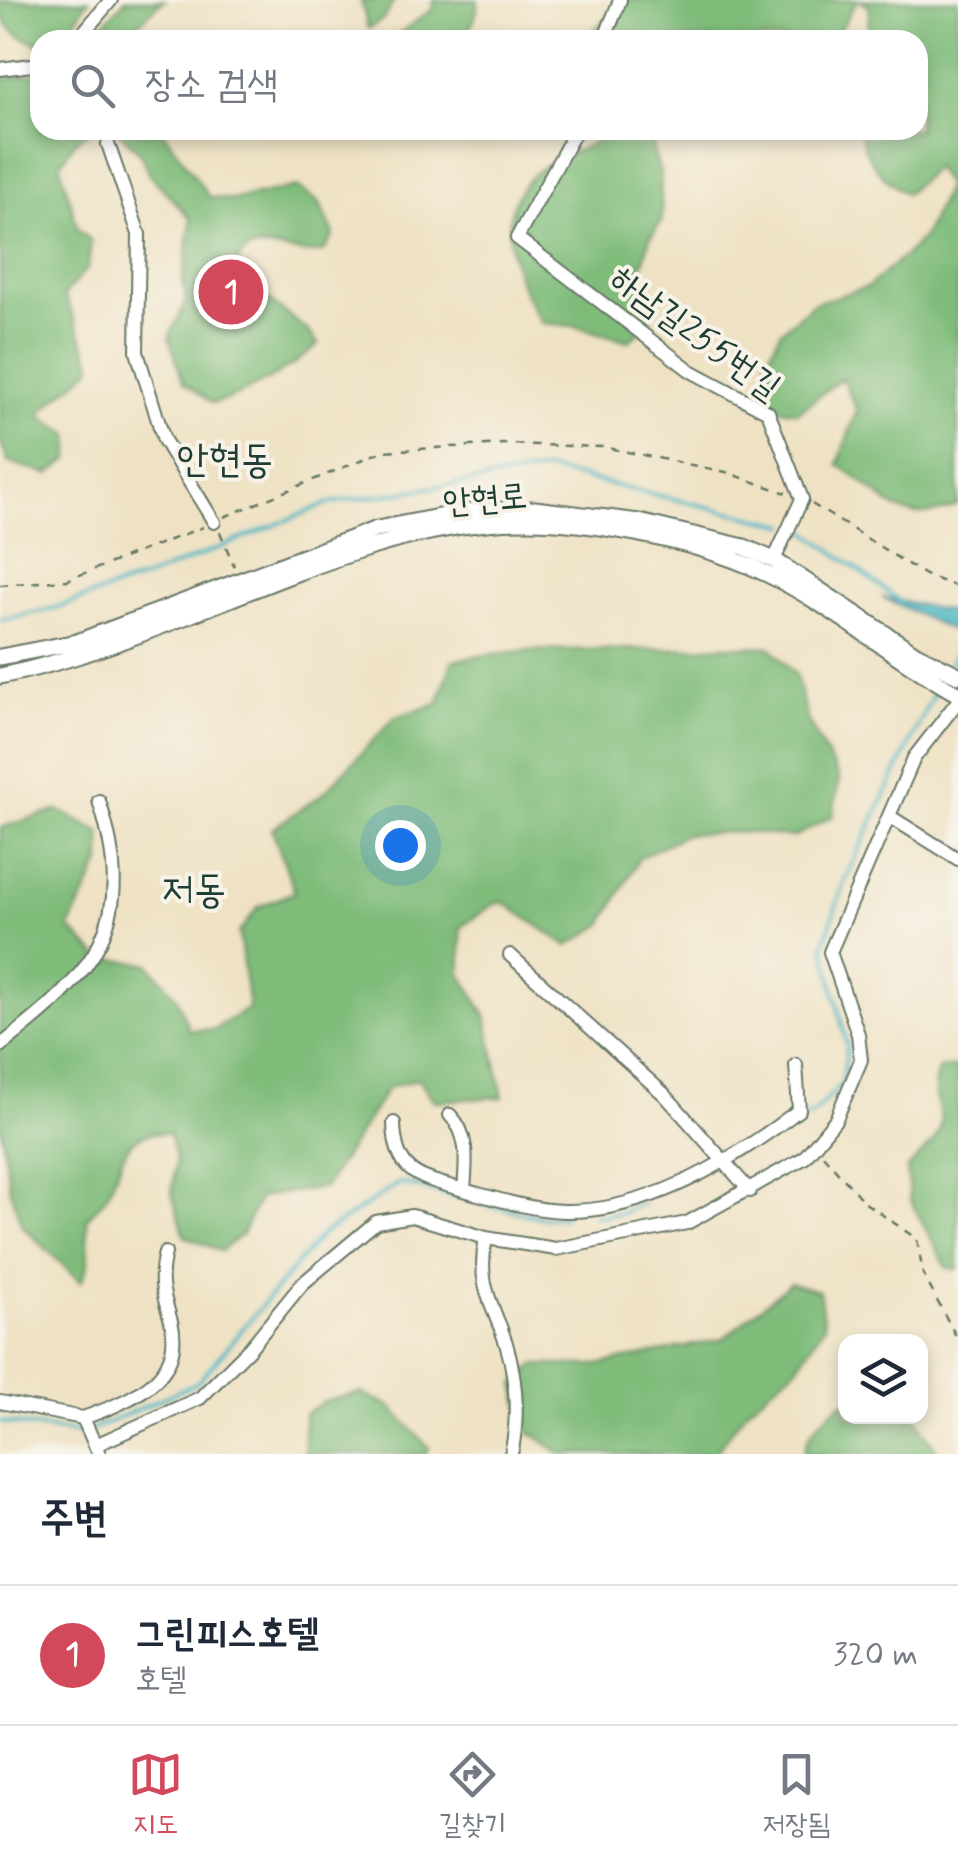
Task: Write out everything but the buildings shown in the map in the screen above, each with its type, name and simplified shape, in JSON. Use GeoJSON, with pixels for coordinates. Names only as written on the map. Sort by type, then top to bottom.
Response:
{"type":"FeatureCollection","features":[{"type":"Feature","properties":{"kind":"street"},"geometry":{"type":"LineString","coordinates":[[86,30],[111,0]]}},
{"type":"Feature","properties":{"kind":"street"},"geometry":{"type":"LineString","coordinates":[[608,30],[620,0]]}},
{"type":"Feature","properties":{"kind":"street"},"geometry":{"type":"LineString","coordinates":[[0,68],[30,65]]}},
{"type":"Feature","properties":{"kind":"street","name":"하남길255번길"},"geometry":{"type":"LineString","coordinates":[[571,140],[517,238],[690,371],[768,412],[802,499],[770,567]]}},
{"type":"Feature","properties":{"kind":"street"},"geometry":{"type":"LineString","coordinates":[[108,144],[139,234],[137,352],[164,440],[216,524]]}},
{"type":"Feature","properties":{"kind":"street","name":"안현로"},"geometry":{"type":"LineString","coordinates":[[0,656],[77,642],[377,528],[464,512],[535,509],[604,516],[708,537],[770,567],[930,670],[955,695]]}},
{"type":"Feature","properties":{"kind":"street","name":"안현로"},"geometry":{"type":"LineString","coordinates":[[0,676],[65,663],[370,548],[453,528],[522,520],[590,526],[698,547],[770,567]]}},
{"type":"Feature","properties":{"kind":"street","name":"안현로"},"geometry":{"type":"LineString","coordinates":[[930,670],[956,674]]}},
{"type":"Feature","properties":{"kind":"street"},"geometry":{"type":"LineString","coordinates":[[85,1421],[97,1445],[200,1398],[302,1284],[376,1222],[412,1216],[486,1238],[556,1249],[687,1223],[750,1192],[804,1158],[836,1119],[861,1060],[858,1034],[830,952],[914,758],[955,695]]}},
{"type":"Feature","properties":{"kind":"street"},"geometry":{"type":"LineString","coordinates":[[0,1046],[70,986],[93,956],[110,917],[117,882],[99,801]]}},
{"type":"Feature","properties":{"kind":"street"},"geometry":{"type":"LineString","coordinates":[[889,816],[958,859]]}},
{"type":"Feature","properties":{"kind":"street"},"geometry":{"type":"LineString","coordinates":[[510,955],[665,1095],[750,1192]]}},
{"type":"Feature","properties":{"kind":"street"},"geometry":{"type":"LineString","coordinates":[[394,1123],[394,1148],[403,1164],[422,1179],[562,1211],[597,1209],[652,1194],[727,1162],[798,1110],[796,1065]]}},
{"type":"Feature","properties":{"kind":"street"},"geometry":{"type":"LineString","coordinates":[[450,1115],[461,1127],[464,1139],[464,1190]]}},
{"type":"Feature","properties":{"kind":"street"},"geometry":{"type":"LineString","coordinates":[[486,1238],[481,1280],[501,1328],[514,1387],[516,1420],[511,1454]]}},
{"type":"Feature","properties":{"kind":"street"},"geometry":{"type":"LineString","coordinates":[[0,1402],[85,1421],[140,1392],[168,1370],[174,1344],[159,1278],[165,1253]]}},
{"type":"Feature","properties":{"kind":"path"},"geometry":{"type":"LineString","coordinates":[[216,524],[228,554]]}},
{"type":"Feature","properties":{"kind":"path"},"geometry":{"type":"LineString","coordinates":[[815,1144],[864,1202],[917,1239],[922,1274],[958,1340]]}},
{"type":"Feature","properties":{"kind":"green space"},"geometry":{"type":"Polygon","coordinates":[[[0,0],[89,0],[71,30],[30,30],[30,41],[11,29],[0,0]]]}},
{"type":"Feature","properties":{"kind":"green space"},"geometry":{"type":"Polygon","coordinates":[[[125,0],[164,0],[131,30],[98,30],[125,0]]]}},
{"type":"Feature","properties":{"kind":"green space"},"geometry":{"type":"Polygon","coordinates":[[[361,0],[394,0],[385,18],[368,29],[361,0]]]}},
{"type":"Feature","properties":{"kind":"green space"},"geometry":{"type":"Polygon","coordinates":[[[434,0],[478,0],[468,30],[404,30],[433,9],[434,0]]]}},
{"type":"Feature","properties":{"kind":"green space"},"geometry":{"type":"Polygon","coordinates":[[[627,0],[857,0],[840,30],[594,30],[627,0]]]}},
{"type":"Feature","properties":{"kind":"green space"},"geometry":{"type":"Polygon","coordinates":[[[858,0],[958,0],[958,505],[937,512],[919,514],[892,506],[838,465],[857,410],[842,378],[798,412],[774,408],[766,362],[781,331],[814,303],[868,287],[908,253],[924,236],[947,186],[935,167],[906,194],[883,175],[865,150],[862,140],[928,140],[928,30],[868,30],[869,6],[858,0]]]}},
{"type":"Feature","properties":{"kind":"green space"},"geometry":{"type":"Polygon","coordinates":[[[30,74],[30,140],[77,140],[60,165],[78,230],[91,241],[88,267],[64,295],[93,365],[40,415],[70,436],[70,458],[49,474],[8,462],[0,441],[0,79],[30,74]]]}},
{"type":"Feature","properties":{"kind":"green space"},"geometry":{"type":"Polygon","coordinates":[[[127,140],[169,140],[209,197],[232,200],[297,187],[319,202],[334,235],[324,251],[257,248],[246,251],[235,273],[309,332],[318,344],[268,379],[223,400],[212,403],[183,381],[169,337],[186,302],[183,281],[191,219],[150,175],[140,153],[127,140]]]}},
{"type":"Feature","properties":{"kind":"green space"},"geometry":{"type":"Polygon","coordinates":[[[598,140],[656,140],[652,148],[660,172],[662,220],[650,238],[640,273],[650,322],[629,341],[574,326],[542,323],[513,260],[511,216],[517,196],[530,177],[551,162],[598,140]]]}},
{"type":"Feature","properties":{"kind":"green space"},"geometry":{"type":"Polygon","coordinates":[[[770,647],[796,675],[807,719],[839,778],[833,816],[794,837],[743,832],[686,834],[639,858],[603,924],[568,946],[503,902],[492,905],[461,927],[461,974],[486,1016],[503,1097],[434,1101],[419,1079],[388,1087],[325,1187],[260,1197],[242,1234],[221,1251],[185,1236],[172,1194],[176,1159],[169,1134],[142,1136],[127,1149],[106,1196],[87,1218],[88,1265],[81,1282],[22,1226],[10,1191],[0,1118],[0,828],[58,810],[101,833],[101,863],[69,928],[100,958],[149,964],[177,998],[189,1030],[213,1030],[249,1008],[239,933],[258,907],[295,892],[272,829],[324,793],[395,717],[438,704],[452,661],[519,651],[770,647]]]}},
{"type":"Feature","properties":{"kind":"green space"},"geometry":{"type":"Polygon","coordinates":[[[958,1067],[958,1270],[947,1268],[910,1200],[907,1169],[939,1131],[941,1115],[935,1086],[939,1069],[958,1067]]]}},
{"type":"Feature","properties":{"kind":"green space"},"geometry":{"type":"Polygon","coordinates":[[[790,1283],[819,1291],[824,1326],[796,1368],[749,1407],[714,1454],[561,1454],[526,1429],[515,1384],[534,1365],[598,1365],[723,1339],[790,1283]]]}},
{"type":"Feature","properties":{"kind":"green space"},"geometry":{"type":"Polygon","coordinates":[[[361,1393],[390,1406],[429,1448],[426,1454],[305,1454],[304,1415],[324,1401],[361,1393]]]}},
{"type":"Feature","properties":{"kind":"green space"},"geometry":{"type":"Polygon","coordinates":[[[838,1407],[838,1424],[920,1424],[939,1454],[804,1454],[813,1430],[838,1407]]]}},
{"type":"Feature","properties":{"kind":"water"},"geometry":{"type":"Polygon","coordinates":[[[882,597],[958,613],[958,634],[882,597]]]}},
{"type":"Feature","properties":{"kind":"waterway"},"geometry":{"type":"LineString","coordinates":[[0,620],[52,609],[148,577],[329,503],[548,470],[786,525]]}},
{"type":"Feature","properties":{"kind":"waterway"},"geometry":{"type":"LineString","coordinates":[[795,528],[806,531],[901,602]]}},
{"type":"Feature","properties":{"kind":"waterway"},"geometry":{"type":"LineString","coordinates":[[949,665],[958,649]]}},
{"type":"Feature","properties":{"kind":"waterway"},"geometry":{"type":"LineString","coordinates":[[766,1141],[813,1114],[842,1083],[847,1047],[824,945],[844,882],[937,686]]}},
{"type":"Feature","properties":{"kind":"waterway"},"geometry":{"type":"LineString","coordinates":[[92,1430],[198,1382],[321,1235],[400,1183],[544,1218],[564,1217]]}},
{"type":"Feature","properties":{"kind":"waterway"},"geometry":{"type":"LineString","coordinates":[[594,1216],[619,1214],[642,1204]]}},
{"type":"Feature","properties":{"kind":"waterway"},"geometry":{"type":"LineString","coordinates":[[0,1422],[84,1434]]}},
{"type":"Feature","properties":{"kind":"place","name":"그린피스호텔"},"geometry":{"type":"Point","coordinates":[231,292]}},
{"type":"Feature","properties":{"kind":"district","name":"안현동"},"geometry":{"type":"Point","coordinates":[225,458]}},
{"type":"Feature","properties":{"kind":"district","name":"저동"},"geometry":{"type":"Point","coordinates":[194,888]}}]}
